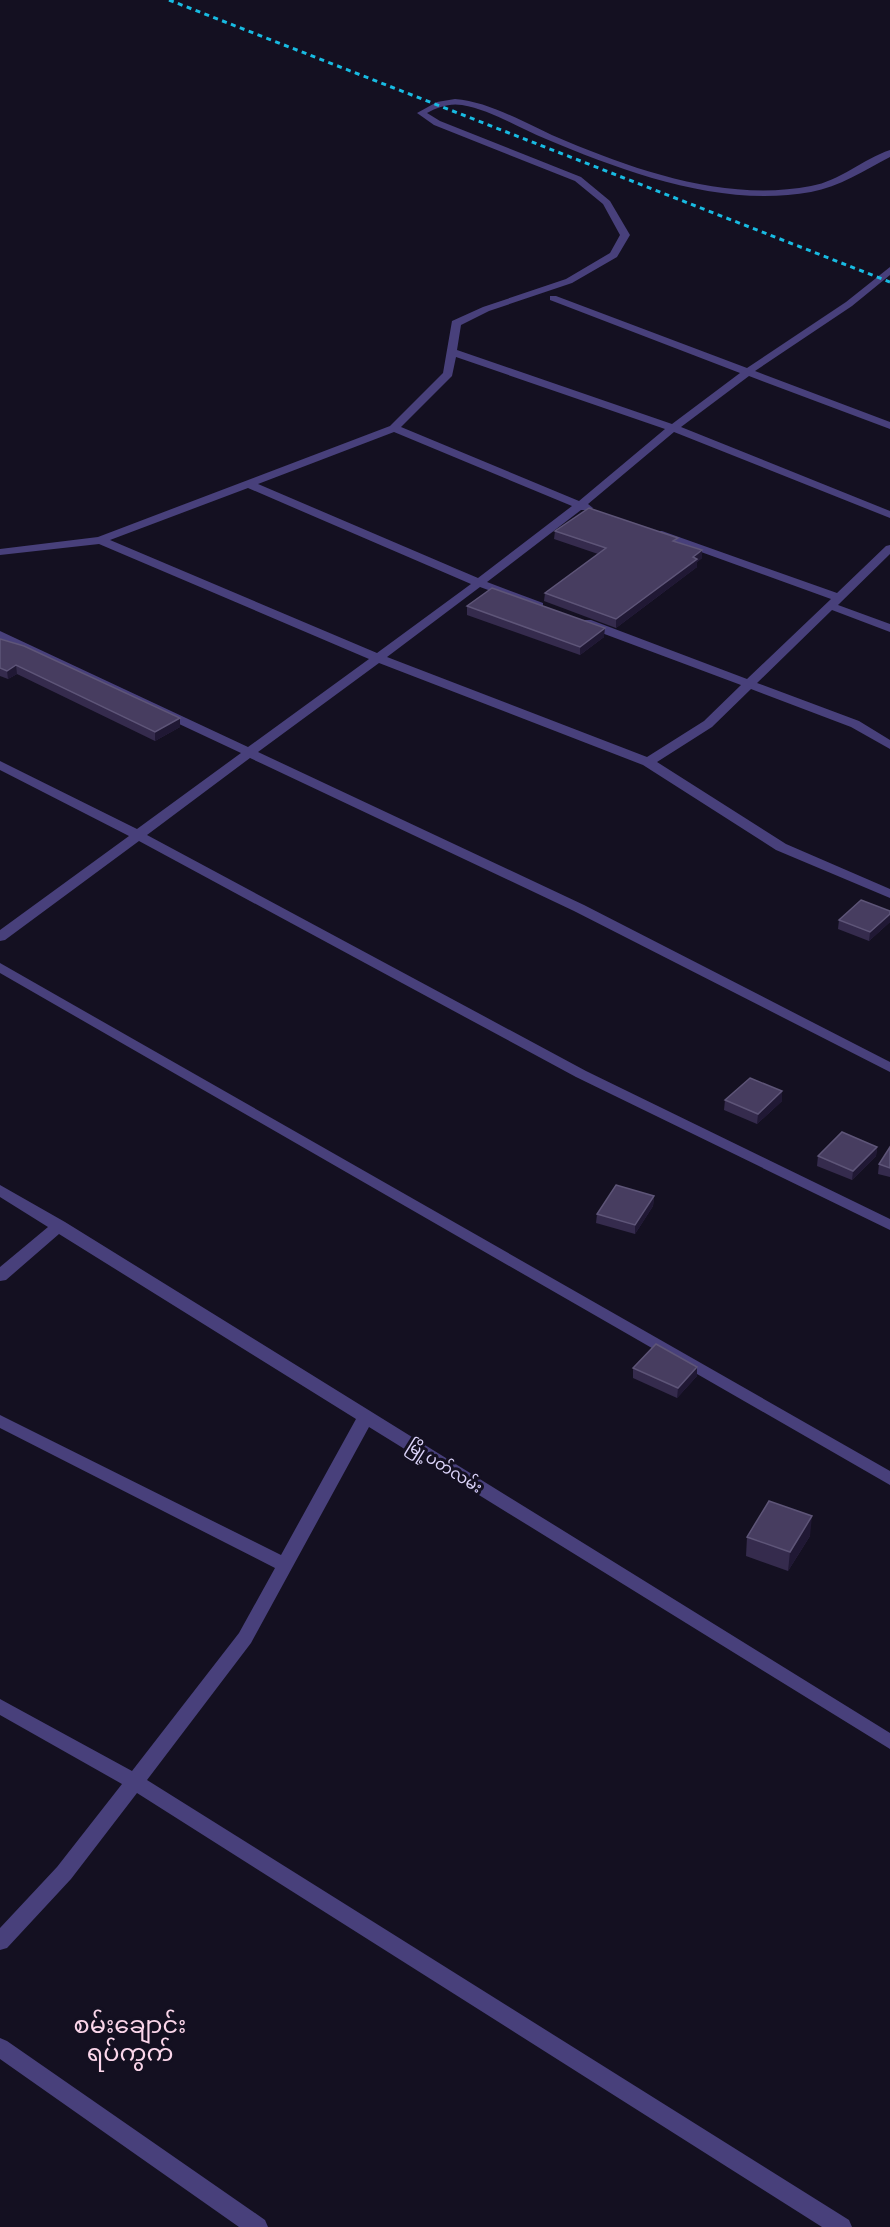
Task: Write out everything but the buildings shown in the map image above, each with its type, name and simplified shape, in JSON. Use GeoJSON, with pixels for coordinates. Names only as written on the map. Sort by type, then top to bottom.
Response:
{"type":"FeatureCollection","features":[{"type":"Feature","properties":{"kind":"street"},"geometry":{"type":"LineString","coordinates":[[0,552],[100,540],[394,428],[448,374],[456,323],[486,309],[569,281],[614,255],[625,235],[617,214],[597,191],[578,179],[437,123],[421,113],[438,104],[457,101],[480,106],[536,132],[645,173],[698,186],[766,192],[812,189],[852,173],[890,153]]}},
{"type":"Feature","properties":{"kind":"street"},"geometry":{"type":"LineString","coordinates":[[0,937],[479,583],[580,505],[673,428],[746,373],[849,304],[890,270]]}},
{"type":"Feature","properties":{"kind":"street"},"geometry":{"type":"LineString","coordinates":[[553,298],[890,426]]}},
{"type":"Feature","properties":{"kind":"street"},"geometry":{"type":"LineString","coordinates":[[452,352],[673,428],[890,515]]}},
{"type":"Feature","properties":{"kind":"street"},"geometry":{"type":"LineString","coordinates":[[394,428],[602,513]]}},
{"type":"Feature","properties":{"kind":"street"},"geometry":{"type":"LineString","coordinates":[[249,484],[479,583],[555,611]]}},
{"type":"Feature","properties":{"kind":"street"},"geometry":{"type":"LineString","coordinates":[[647,530],[835,602],[890,628]]}},
{"type":"Feature","properties":{"kind":"street"},"geometry":{"type":"LineString","coordinates":[[100,540],[378,658],[648,762],[782,847],[890,894]]}},
{"type":"Feature","properties":{"kind":"street"},"geometry":{"type":"LineString","coordinates":[[648,762],[708,724],[890,548]]}},
{"type":"Feature","properties":{"kind":"street"},"geometry":{"type":"LineString","coordinates":[[576,619],[855,724],[890,745]]}},
{"type":"Feature","properties":{"kind":"street"},"geometry":{"type":"LineString","coordinates":[[0,635],[579,908],[890,1068]]}},
{"type":"Feature","properties":{"kind":"street"},"geometry":{"type":"LineString","coordinates":[[0,765],[138,835],[581,1074],[890,1225]]}},
{"type":"Feature","properties":{"kind":"street"},"geometry":{"type":"LineString","coordinates":[[0,967],[890,1479]]}},
{"type":"Feature","properties":{"kind":"street","name":"မြို့ပတ်လမ်း"},"geometry":{"type":"LineString","coordinates":[[0,1190],[890,1742]]}},
{"type":"Feature","properties":{"kind":"street"},"geometry":{"type":"LineString","coordinates":[[0,1276],[59,1226]]}},
{"type":"Feature","properties":{"kind":"street"},"geometry":{"type":"LineString","coordinates":[[0,1942],[64,1873],[245,1638],[366,1417]]}},
{"type":"Feature","properties":{"kind":"street"},"geometry":{"type":"LineString","coordinates":[[0,1421],[285,1565]]}},
{"type":"Feature","properties":{"kind":"street"},"geometry":{"type":"LineString","coordinates":[[0,1706],[134,1782],[841,2227]]}},
{"type":"Feature","properties":{"kind":"street"},"geometry":{"type":"LineString","coordinates":[[0,2047],[257,2227]]}},
{"type":"Feature","properties":{"kind":"railway"},"geometry":{"type":"LineString","coordinates":[[169,0],[890,282]]}},
{"type":"Feature","properties":{"kind":"district","name":"စမ်းချောင်း ရပ်ကွက်"},"geometry":{"type":"Point","coordinates":[130,2038]}}]}
